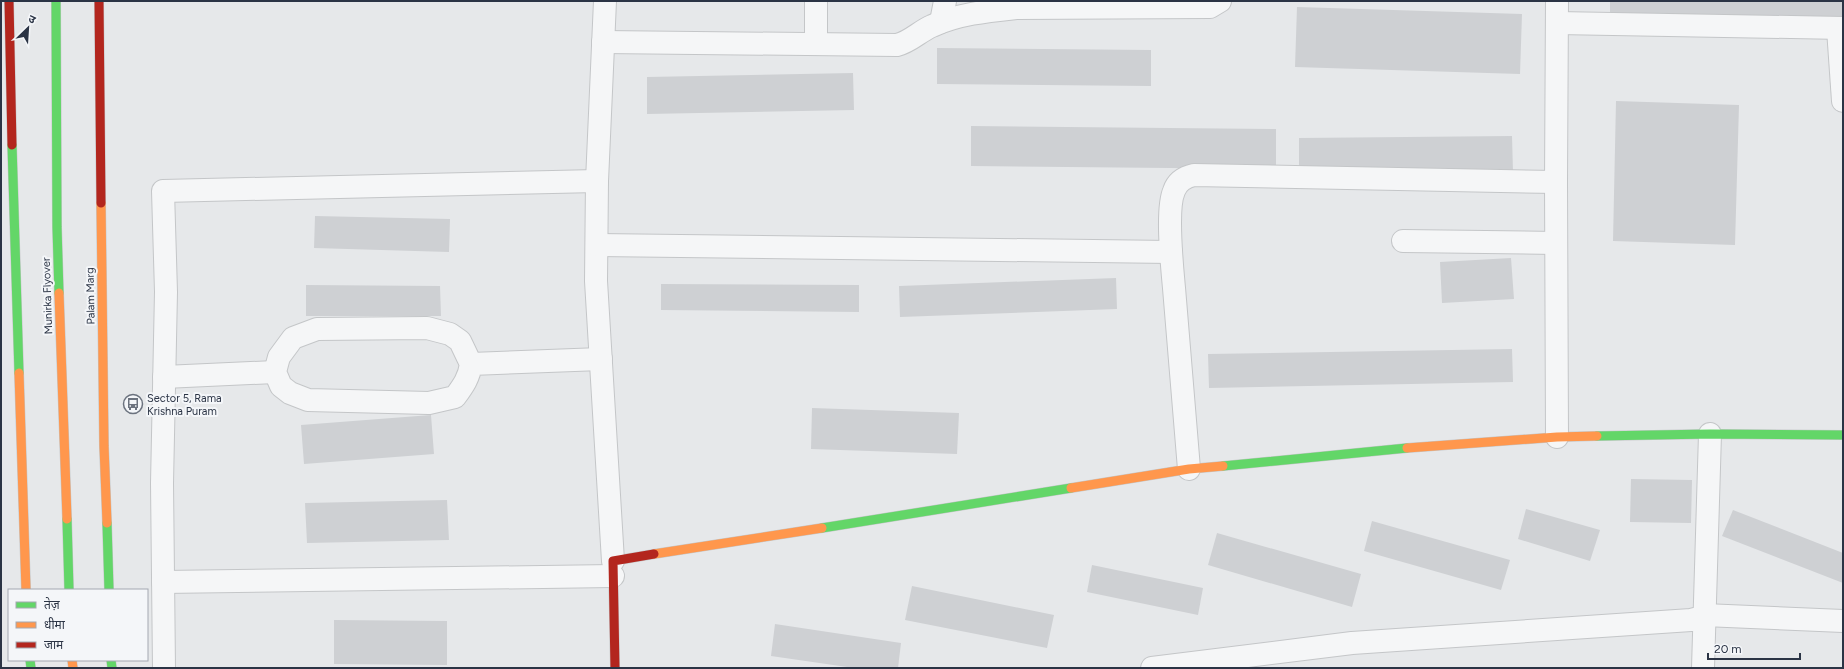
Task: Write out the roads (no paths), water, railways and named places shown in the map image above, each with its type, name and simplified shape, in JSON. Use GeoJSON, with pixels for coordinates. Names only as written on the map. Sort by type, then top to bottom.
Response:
{"type":"FeatureCollection","features":[{"type":"Feature","properties":{"kind":"main road"},"geometry":{"type":"LineString","coordinates":[[10,1],[12,165],[26,589]]}},
{"type":"Feature","properties":{"kind":"main road","name":"Munirka Flyover"},"geometry":{"type":"LineString","coordinates":[[56,1],[57,227],[70,589]]}},
{"type":"Feature","properties":{"kind":"main road","name":"Palam Marg"},"geometry":{"type":"LineString","coordinates":[[98,1],[104,446],[109,589]]}},
{"type":"Feature","properties":{"kind":"main road"},"geometry":{"type":"LineString","coordinates":[[615,668],[613,569],[1189,469],[1387,449],[1557,437],[1710,434],[1843,435]]}},
{"type":"Feature","properties":{"kind":"street"},"geometry":{"type":"LineString","coordinates":[[163,582],[613,569],[596,281],[598,181],[605,1]]}},
{"type":"Feature","properties":{"kind":"street"},"geometry":{"type":"LineString","coordinates":[[816,1],[816,44]]}},
{"type":"Feature","properties":{"kind":"street"},"geometry":{"type":"LineString","coordinates":[[941,22],[945,1]]}},
{"type":"Feature","properties":{"kind":"street"},"geometry":{"type":"LineString","coordinates":[[603,42],[897,45],[941,22],[987,12],[1016,8],[1210,7],[1220,1]]}},
{"type":"Feature","properties":{"kind":"street"},"geometry":{"type":"LineString","coordinates":[[1557,1],[1557,437]]}},
{"type":"Feature","properties":{"kind":"street"},"geometry":{"type":"LineString","coordinates":[[1557,23],[1841,29],[1843,101]]}},
{"type":"Feature","properties":{"kind":"street"},"geometry":{"type":"LineString","coordinates":[[1189,469],[1171,252],[1171,201],[1178,183],[1186,177],[1194,175],[1556,182]]}},
{"type":"Feature","properties":{"kind":"street"},"geometry":{"type":"LineString","coordinates":[[164,668],[162,483],[166,292],[163,191],[598,181]]}},
{"type":"Feature","properties":{"kind":"street"},"geometry":{"type":"LineString","coordinates":[[1403,241],[1556,243]]}},
{"type":"Feature","properties":{"kind":"street"},"geometry":{"type":"LineString","coordinates":[[597,245],[1171,252]]}},
{"type":"Feature","properties":{"kind":"street"},"geometry":{"type":"LineString","coordinates":[[427,328],[450,334],[460,341],[471,364],[470,374],[455,397],[429,403],[308,400],[290,394],[281,386],[275,372],[279,357],[293,338],[317,329],[427,328]]}},
{"type":"Feature","properties":{"kind":"street"},"geometry":{"type":"LineString","coordinates":[[471,364],[601,359]]}},
{"type":"Feature","properties":{"kind":"street"},"geometry":{"type":"LineString","coordinates":[[164,377],[275,372]]}},
{"type":"Feature","properties":{"kind":"street"},"geometry":{"type":"LineString","coordinates":[[1703,668],[1710,434]]}},
{"type":"Feature","properties":{"kind":"street"},"geometry":{"type":"LineString","coordinates":[[1152,668],[1352,642],[1691,620],[1703,617],[1704,615],[1843,621]]}},
{"type":"Feature","properties":{"kind":"place","name":"Sector 5, Rama Krishna Puram"},"geometry":{"type":"Point","coordinates":[133,404]}}]}
